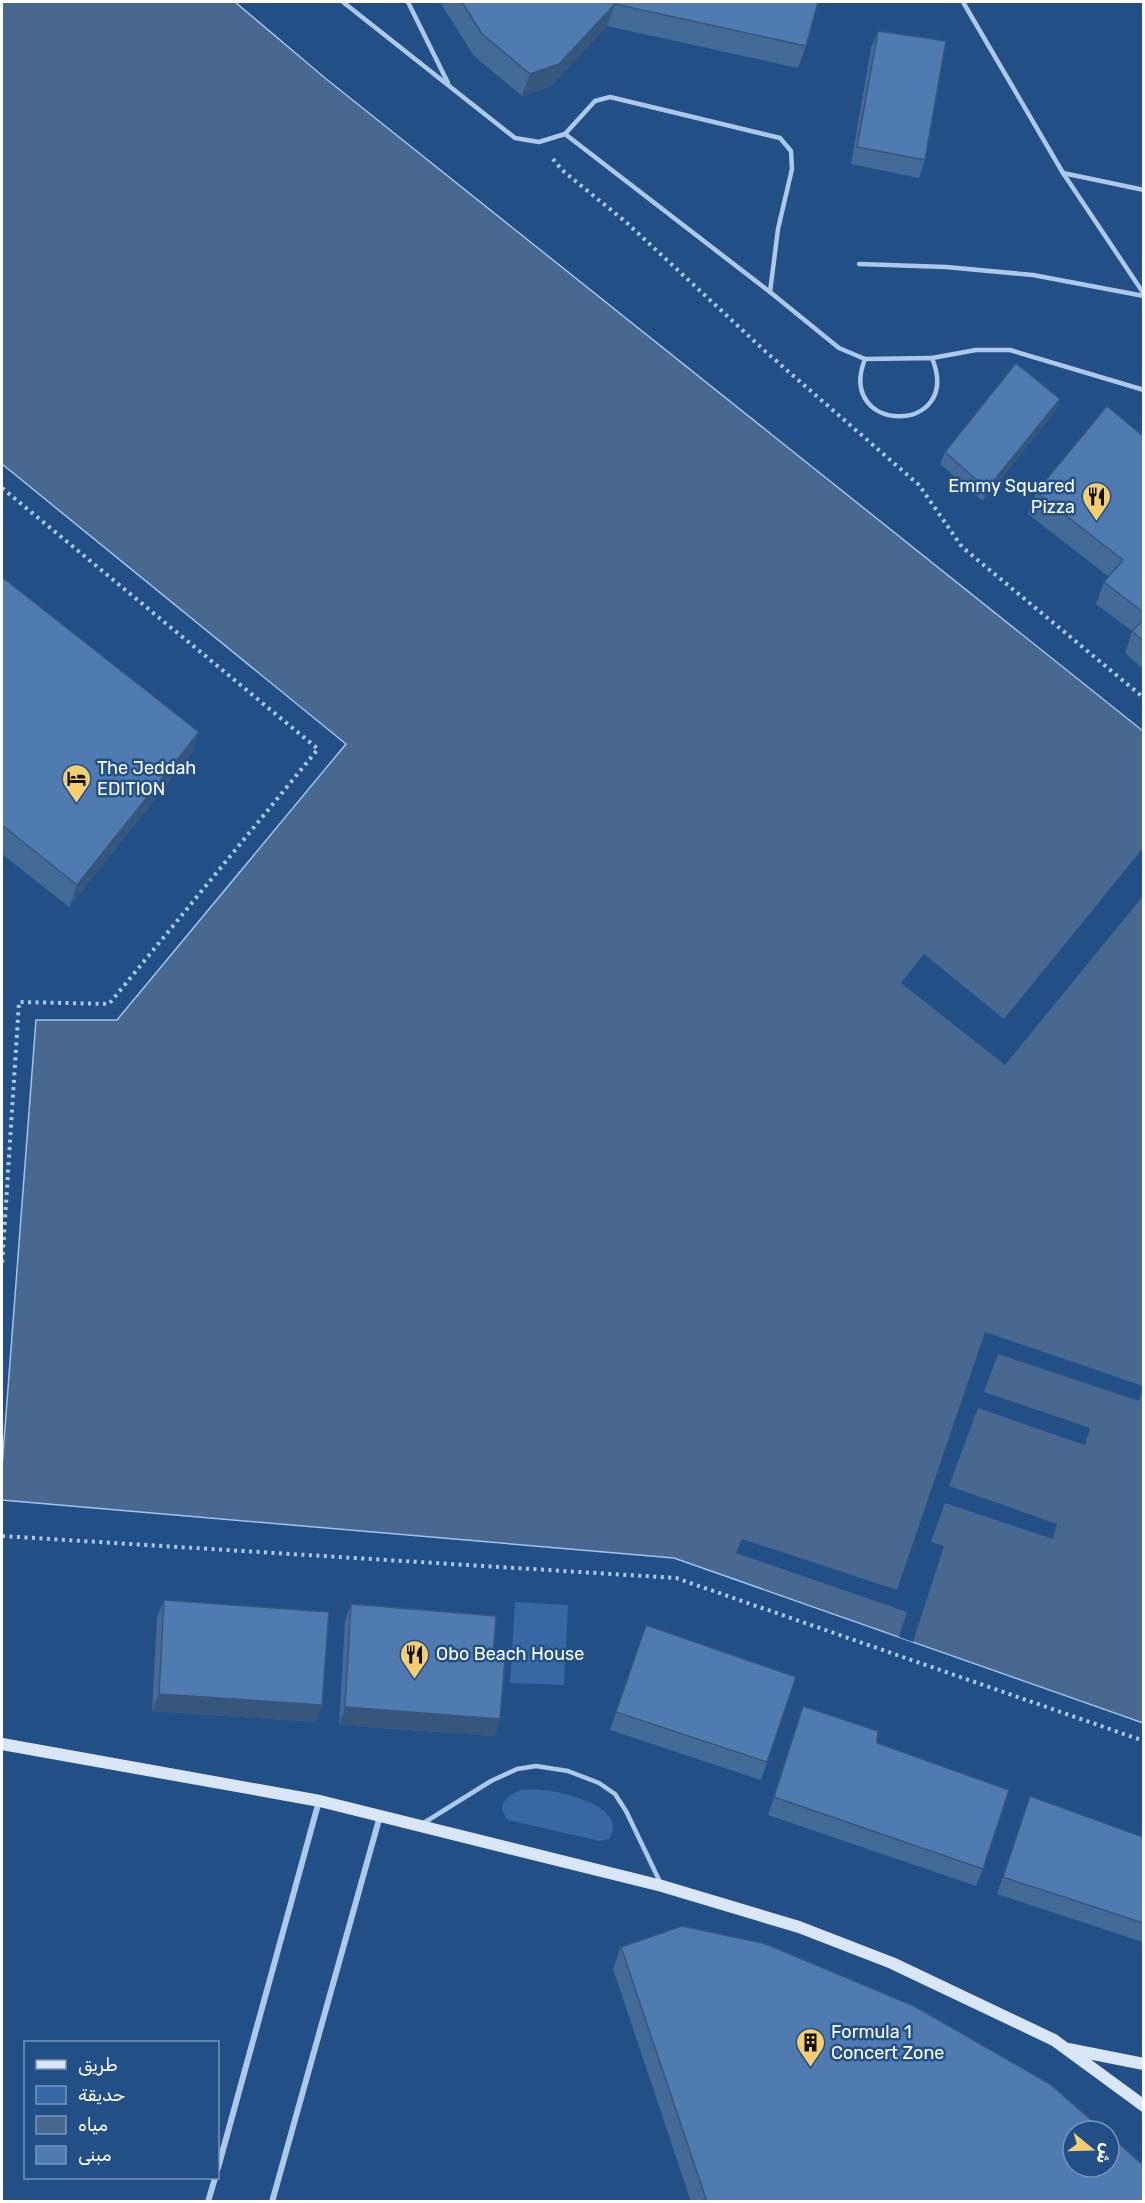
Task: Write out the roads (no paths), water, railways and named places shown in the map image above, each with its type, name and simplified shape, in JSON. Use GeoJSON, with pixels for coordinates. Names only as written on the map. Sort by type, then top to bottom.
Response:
{"type":"FeatureCollection","features":[{"type":"Feature","properties":{"kind":"main road"},"geometry":{"type":"LineString","coordinates":[[2,1744],[320,1801],[662,1886],[799,1927],[892,1963],[1054,2040],[1143,2106]]}},
{"type":"Feature","properties":{"kind":"main road"},"geometry":{"type":"LineString","coordinates":[[1065,2048],[1143,2064]]}},
{"type":"Feature","properties":{"kind":"street"},"geometry":{"type":"LineString","coordinates":[[219,2164],[320,1801]]}},
{"type":"Feature","properties":{"kind":"street"},"geometry":{"type":"LineString","coordinates":[[272,2202],[380,1816]]}},
{"type":"Feature","properties":{"kind":"street"},"geometry":{"type":"LineString","coordinates":[[208,2202],[215,2179]]}},
{"type":"Feature","properties":{"kind":"lane"},"geometry":{"type":"LineString","coordinates":[[343,2],[515,138],[539,142],[565,134],[595,101],[610,97],[780,138],[791,151],[792,169],[778,229],[771,292]]}},
{"type":"Feature","properties":{"kind":"lane"},"geometry":{"type":"LineString","coordinates":[[408,2],[449,86]]}},
{"type":"Feature","properties":{"kind":"lane"},"geometry":{"type":"LineString","coordinates":[[963,2],[1064,173],[1143,295]]}},
{"type":"Feature","properties":{"kind":"lane"},"geometry":{"type":"LineString","coordinates":[[565,134],[771,292],[839,348],[865,359],[932,358],[976,350],[1010,350],[1143,390]]}},
{"type":"Feature","properties":{"kind":"lane"},"geometry":{"type":"LineString","coordinates":[[1064,173],[1143,190]]}},
{"type":"Feature","properties":{"kind":"lane"},"geometry":{"type":"LineString","coordinates":[[860,264],[946,267],[1033,275],[1143,295]]}},
{"type":"Feature","properties":{"kind":"lane"},"geometry":{"type":"LineString","coordinates":[[865,359],[860,370],[860,383],[870,405],[880,413],[904,418],[926,407],[933,397],[938,384],[937,370],[932,358]]}},
{"type":"Feature","properties":{"kind":"lane"},"geometry":{"type":"LineString","coordinates":[[421,1825],[491,1781],[517,1768],[536,1766],[568,1771],[598,1783],[615,1794],[662,1886]]}},
{"type":"Feature","properties":{"kind":"water"},"geometry":{"type":"Polygon","coordinates":[[[2,2],[235,2],[325,78],[1143,731],[1143,1723],[674,1558],[2,1500],[2,1467],[36,1020],[117,1020],[346,744],[2,464],[2,2]]]}},
{"type":"Feature","properties":{"kind":"place","name":"Emmy Squared Pizza"},"geometry":{"type":"Point","coordinates":[1096,522]}},
{"type":"Feature","properties":{"kind":"place","name":"The Jeddah EDITION"},"geometry":{"type":"Point","coordinates":[76,804]}},
{"type":"Feature","properties":{"kind":"place","name":"Obo Beach House"},"geometry":{"type":"Point","coordinates":[415,1680]}},
{"type":"Feature","properties":{"kind":"place","name":"Formula 1 Concert Zone"},"geometry":{"type":"Point","coordinates":[810,2068]}}]}
